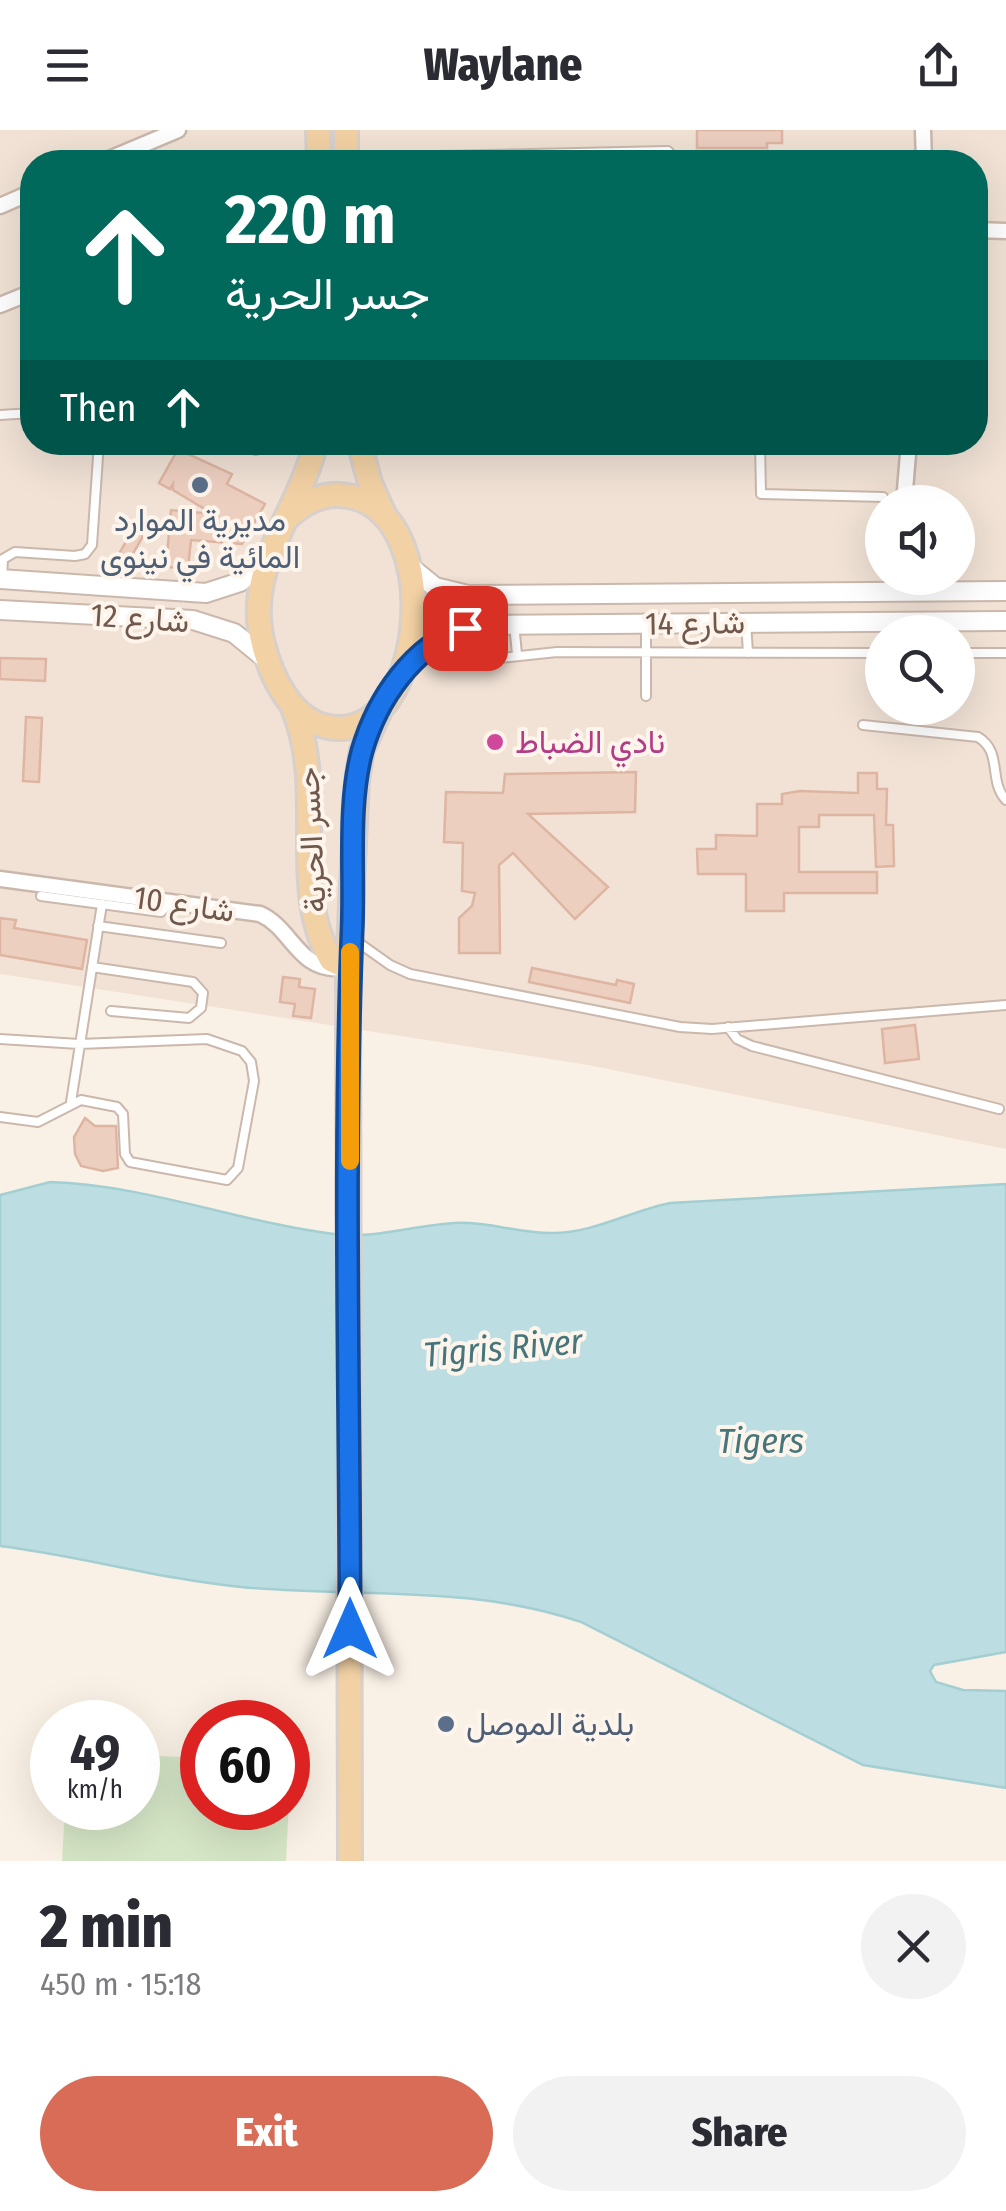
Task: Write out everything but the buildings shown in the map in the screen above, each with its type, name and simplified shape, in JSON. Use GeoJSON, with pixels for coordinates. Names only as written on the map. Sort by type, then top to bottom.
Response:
{"type":"FeatureCollection","features":[{"type":"Feature","properties":{"kind":"main road"},"geometry":{"type":"LineString","coordinates":[[312,455],[305,480],[267,558],[258,599],[268,660],[290,702],[309,720],[334,728],[360,724],[381,708],[400,675],[414,611],[408,565],[370,483],[362,455]]}},
{"type":"Feature","properties":{"kind":"main road"},"geometry":{"type":"LineString","coordinates":[[285,520],[310,500],[343,495],[373,506],[386,517]]}},
{"type":"Feature","properties":{"kind":"main road","name":"جسر الحرية"},"geometry":{"type":"LineString","coordinates":[[290,702],[305,746],[309,776],[314,918],[332,960],[348,968]]}},
{"type":"Feature","properties":{"kind":"main road","name":"جسر الحرية"},"geometry":{"type":"LineString","coordinates":[[350,1861],[348,968],[357,780],[367,736],[381,708]]}},
{"type":"Feature","properties":{"kind":"street"},"geometry":{"type":"LineString","coordinates":[[130,150],[178,130]]}},
{"type":"Feature","properties":{"kind":"street"},"geometry":{"type":"LineString","coordinates":[[905,485],[908,455]]}},
{"type":"Feature","properties":{"kind":"street","name":"شارع 12"},"geometry":{"type":"LineString","coordinates":[[1,579],[206,593],[240,582],[267,558]]}},
{"type":"Feature","properties":{"kind":"street","name":"شارع 14"},"geometry":{"type":"LineString","coordinates":[[408,565],[435,586],[468,595],[865,585]]}},
{"type":"Feature","properties":{"kind":"street","name":"شارع 14"},"geometry":{"type":"LineString","coordinates":[[975,590],[1006,591]]}},
{"type":"Feature","properties":{"kind":"street","name":"شارع 12"},"geometry":{"type":"LineString","coordinates":[[0,610],[193,620],[234,633],[268,660]]}},
{"type":"Feature","properties":{"kind":"street","name":"شارع 14"},"geometry":{"type":"LineString","coordinates":[[400,675],[422,651],[450,634],[481,625],[1006,622]]}},
{"type":"Feature","properties":{"kind":"street","name":"شارع 10"},"geometry":{"type":"LineString","coordinates":[[0,879],[266,916],[305,958],[328,969],[348,968]]}},
{"type":"Feature","properties":{"kind":"lane"},"geometry":{"type":"LineString","coordinates":[[1,579],[2,559],[15,552],[85,554],[92,544],[98,455]]}},
{"type":"Feature","properties":{"kind":"lane"},"geometry":{"type":"LineString","coordinates":[[760,455],[762,494],[865,497]]}},
{"type":"Feature","properties":{"kind":"lane"},"geometry":{"type":"LineString","coordinates":[[746,622],[748,653]]}},
{"type":"Feature","properties":{"kind":"lane"},"geometry":{"type":"LineString","coordinates":[[514,624],[517,654]]}},
{"type":"Feature","properties":{"kind":"lane"},"geometry":{"type":"LineString","coordinates":[[646,624],[646,696]]}},
{"type":"Feature","properties":{"kind":"lane"},"geometry":{"type":"LineString","coordinates":[[482,660],[517,654],[865,653]]}},
{"type":"Feature","properties":{"kind":"lane"},"geometry":{"type":"LineString","coordinates":[[975,653],[1006,653]]}},
{"type":"Feature","properties":{"kind":"lane"},"geometry":{"type":"LineString","coordinates":[[863,725],[978,737],[994,753],[997,787],[1006,800]]}},
{"type":"Feature","properties":{"kind":"lane"},"geometry":{"type":"LineString","coordinates":[[41,896],[161,912],[171,901]]}},
{"type":"Feature","properties":{"kind":"lane"},"geometry":{"type":"LineString","coordinates":[[71,1102],[102,904]]}},
{"type":"Feature","properties":{"kind":"lane"},"geometry":{"type":"LineString","coordinates":[[98,926],[220,943]]}},
{"type":"Feature","properties":{"kind":"lane"},"geometry":{"type":"LineString","coordinates":[[352,938],[410,974],[680,1028],[1006,1005]]}},
{"type":"Feature","properties":{"kind":"lane"},"geometry":{"type":"LineString","coordinates":[[92,967],[193,982],[203,993],[201,1008],[189,1018],[110,1011]]}},
{"type":"Feature","properties":{"kind":"lane"},"geometry":{"type":"LineString","coordinates":[[728,1027],[736,1040],[752,1046],[999,1109]]}},
{"type":"Feature","properties":{"kind":"lane"},"geometry":{"type":"LineString","coordinates":[[0,1040],[79,1044],[207,1039],[242,1051],[251,1062],[254,1081],[236,1174],[221,1180],[134,1164],[125,1154],[120,1110],[98,1103],[71,1102],[38,1122],[0,1117]]}},
{"type":"Feature","properties":{"kind":"shaded area"},"geometry":{"type":"Polygon","coordinates":[[[0,130],[1006,130],[1006,1149],[588,1065],[0,974],[0,130]]]}},
{"type":"Feature","properties":{"kind":"green space"},"geometry":{"type":"Polygon","coordinates":[[[160,1756],[180,1757],[180,1830],[288,1830],[286,1861],[62,1861],[64,1830],[160,1830],[160,1756]]]}},
{"type":"Feature","properties":{"kind":"water","name":"Tigers"},"geometry":{"type":"Polygon","coordinates":[[[50,1182],[122,1190],[298,1228],[350,1235],[455,1223],[541,1233],[568,1232],[670,1203],[1006,1184],[1006,1652],[934,1665],[930,1671],[936,1682],[963,1690],[1006,1691],[1006,1788],[863,1765],[581,1622],[539,1610],[455,1597],[241,1587],[0,1546],[0,1195],[50,1182]]]}},
{"type":"Feature","properties":{"kind":"slow traffic"},"geometry":{"type":"LineString","coordinates":[[350,952],[350,1161]]}},
{"type":"Feature","properties":{"kind":"place","name":"مديرية الموارد المائية في نينوى"},"geometry":{"type":"Point","coordinates":[200,485]}},
{"type":"Feature","properties":{"kind":"place","name":"نادي الضباط"},"geometry":{"type":"Point","coordinates":[495,742]}},
{"type":"Feature","properties":{"kind":"place","name":"بلدية الموصل"},"geometry":{"type":"Point","coordinates":[446,1724]}},
{"type":"Feature","properties":{"kind":"route"},"geometry":{"type":"LineString","coordinates":[[350,1629],[348,968],[357,780],[367,736],[400,675],[435,641],[465,628]]}},
{"type":"Feature","properties":{"kind":"water label","name":"Tigris River"},"geometry":{"type":"Point","coordinates":[503,1348]}}]}
